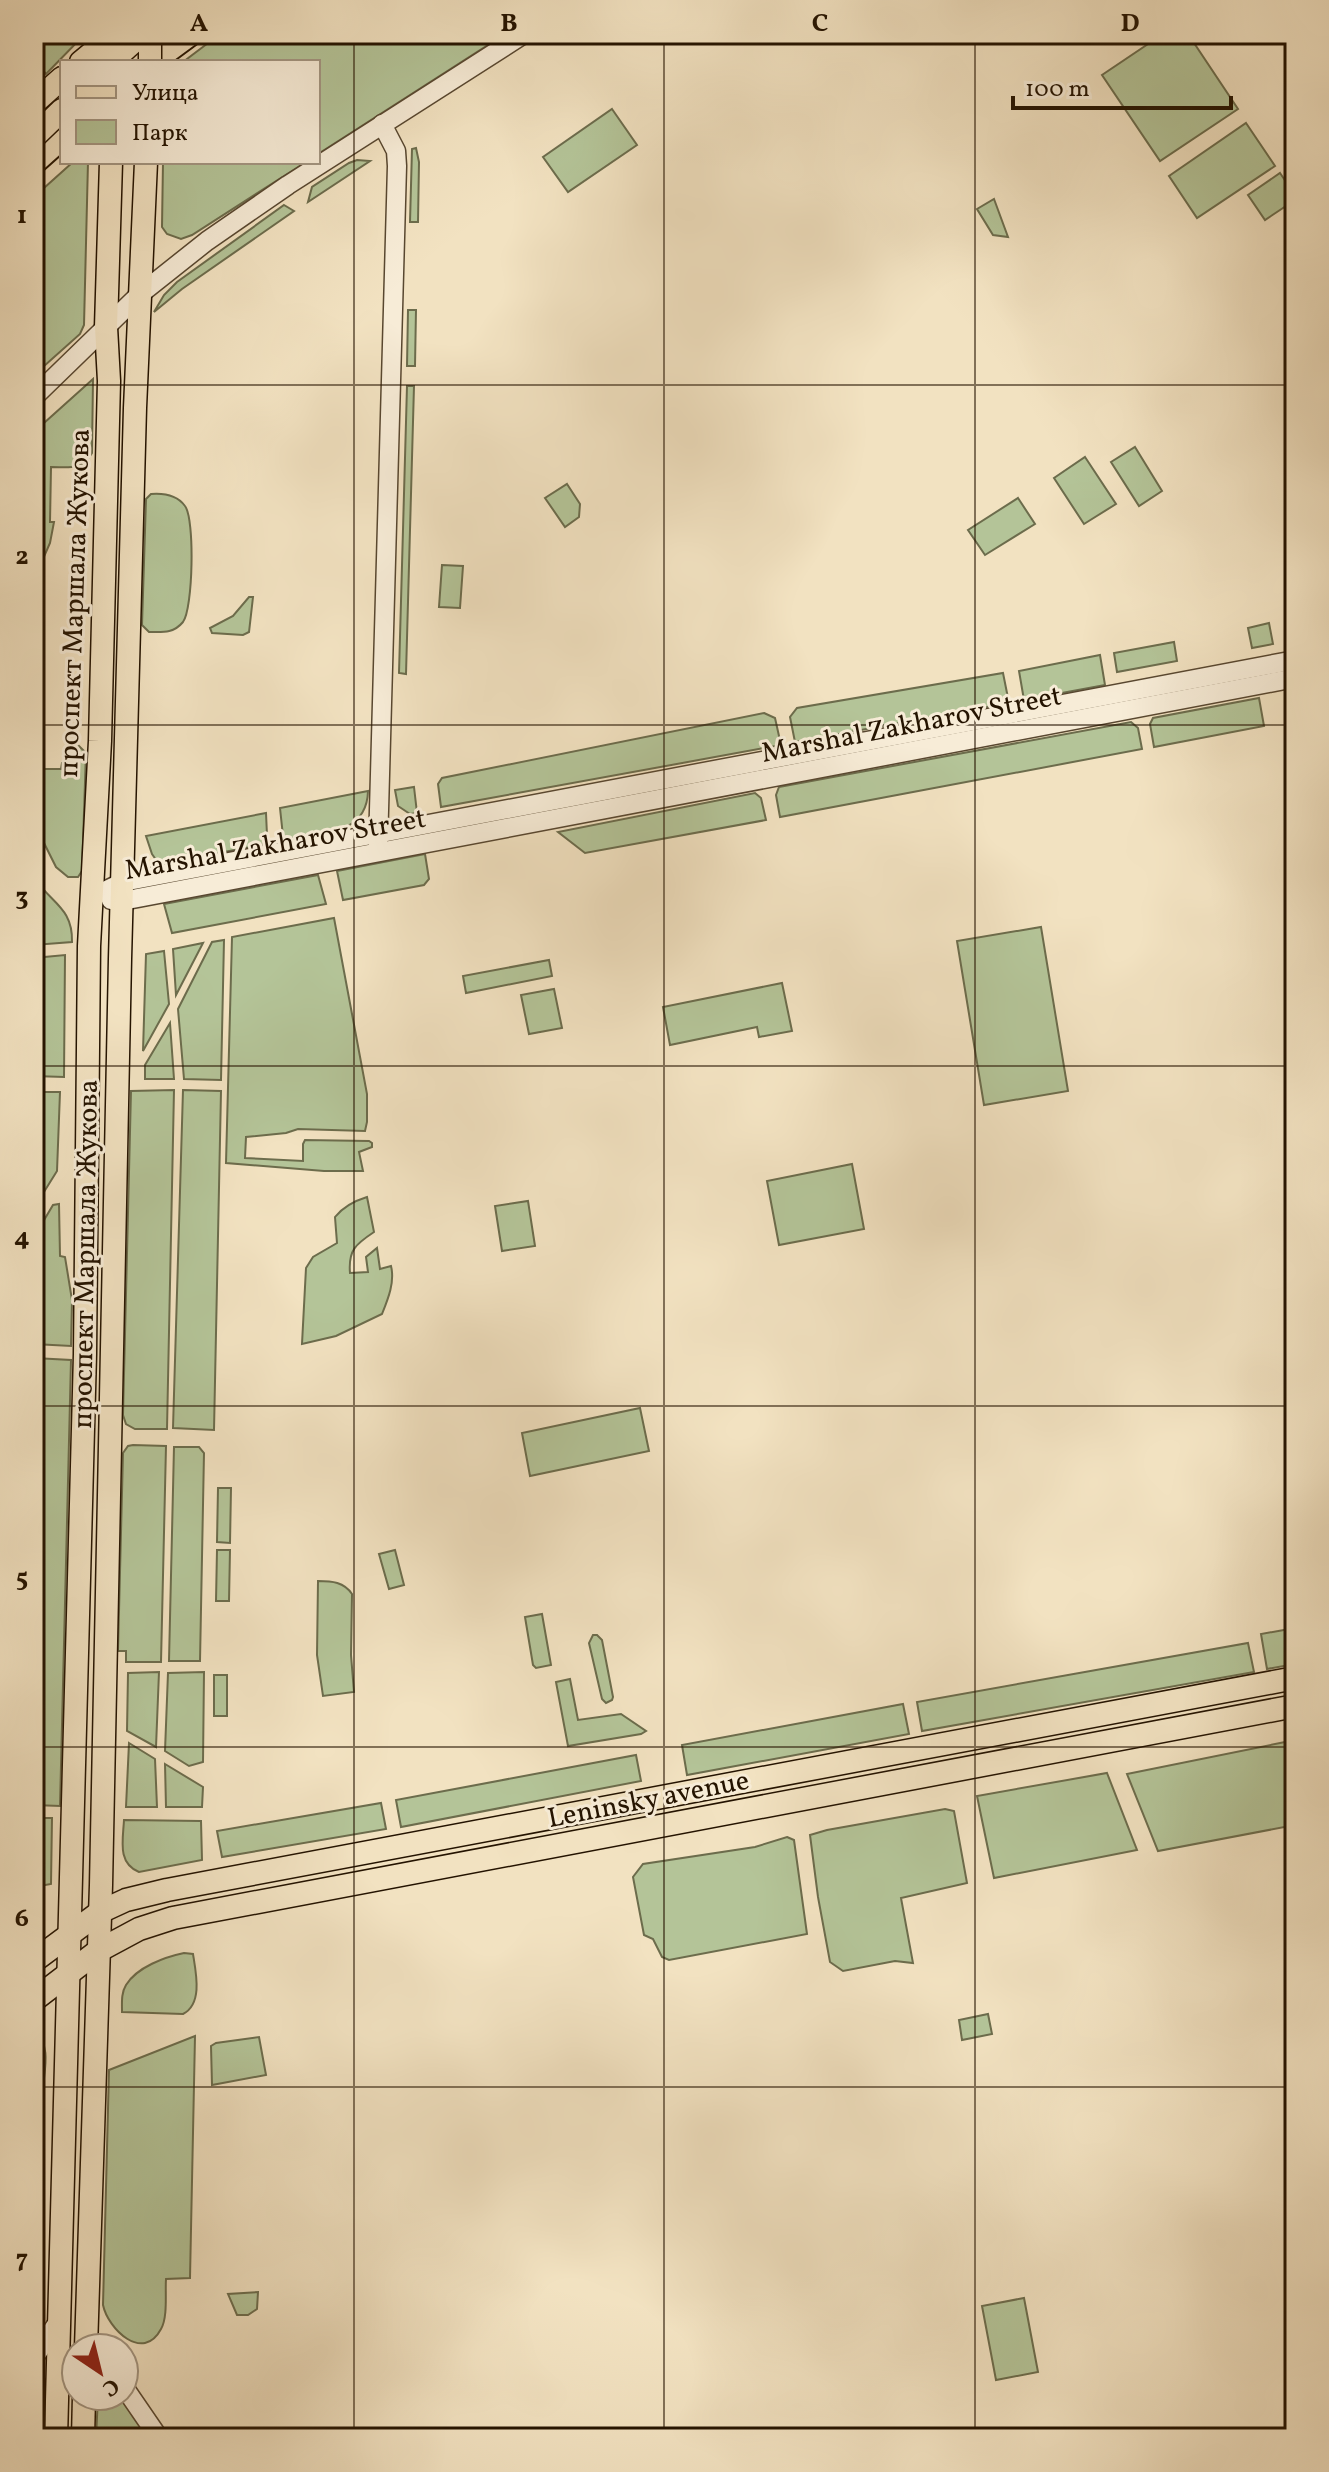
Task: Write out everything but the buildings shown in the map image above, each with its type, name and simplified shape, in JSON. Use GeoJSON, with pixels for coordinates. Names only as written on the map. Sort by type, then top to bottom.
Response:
{"type":"FeatureCollection","features":[{"type":"Feature","properties":{"kind":"main road"},"geometry":{"type":"LineString","coordinates":[[112,60],[114,34]]}},
{"type":"Feature","properties":{"kind":"main road"},"geometry":{"type":"LineString","coordinates":[[83,60],[114,34]]}},
{"type":"Feature","properties":{"kind":"main road"},"geometry":{"type":"LineString","coordinates":[[114,60],[142,34]]}},
{"type":"Feature","properties":{"kind":"main road"},"geometry":{"type":"LineString","coordinates":[[150,34],[150,60]]}},
{"type":"Feature","properties":{"kind":"main road"},"geometry":{"type":"LineString","coordinates":[[34,103],[60,80]]}},
{"type":"Feature","properties":{"kind":"main road"},"geometry":{"type":"LineString","coordinates":[[34,137],[60,112]]}},
{"type":"Feature","properties":{"kind":"main road","name":"проспект Маршала Жукова"},"geometry":{"type":"LineString","coordinates":[[56,2438],[86,1341],[92,897],[100,741],[109,410],[106,327],[111,164]]}},
{"type":"Feature","properties":{"kind":"main road","name":"проспект Маршала Жукова"},"geometry":{"type":"LineString","coordinates":[[89,2332],[123,892],[131,303],[146,164]]}},
{"type":"Feature","properties":{"kind":"main road","name":"Leninsky avenue"},"geometry":{"type":"LineString","coordinates":[[34,1961],[100,1912],[126,1900],[167,1890],[1295,1678]]}},
{"type":"Feature","properties":{"kind":"main road","name":"Leninsky avenue"},"geometry":{"type":"LineString","coordinates":[[34,2000],[98,1951],[139,1929],[173,1918],[1295,1706]]}},
{"type":"Feature","properties":{"kind":"main road"},"geometry":{"type":"LineString","coordinates":[[83,2438],[84,2412]]}},
{"type":"Feature","properties":{"kind":"street"},"geometry":{"type":"LineString","coordinates":[[34,397],[131,303],[207,241],[524,34]]}},
{"type":"Feature","properties":{"kind":"street"},"geometry":{"type":"LineString","coordinates":[[378,843],[397,166],[396,151],[382,124]]}},
{"type":"Feature","properties":{"kind":"street","name":"Marshal Zakharov Street"},"geometry":{"type":"LineString","coordinates":[[92,897],[1295,660]]}},
{"type":"Feature","properties":{"kind":"street","name":"Marshal Zakharov Street"},"geometry":{"type":"LineString","coordinates":[[378,843],[1295,678]]}},
{"type":"Feature","properties":{"kind":"street"},"geometry":{"type":"LineString","coordinates":[[34,2358],[58,2322]]}},
{"type":"Feature","properties":{"kind":"street"},"geometry":{"type":"LineString","coordinates":[[140,2410],[159,2438]]}},
{"type":"Feature","properties":{"kind":"green space"},"geometry":{"type":"Polygon","coordinates":[[[41,34],[85,34],[46,74],[34,60],[34,40],[41,34]]]}},
{"type":"Feature","properties":{"kind":"green space"},"geometry":{"type":"Polygon","coordinates":[[[220,34],[505,34],[320,153],[320,60],[186,60],[220,34]]]}},
{"type":"Feature","properties":{"kind":"green space"},"geometry":{"type":"Polygon","coordinates":[[[1163,34],[1188,34],[1238,109],[1160,161],[1102,75],[1163,34]]]}},
{"type":"Feature","properties":{"kind":"green space"},"geometry":{"type":"Polygon","coordinates":[[[612,109],[637,145],[568,192],[543,157],[612,109]]]}},
{"type":"Feature","properties":{"kind":"green space"},"geometry":{"type":"Polygon","coordinates":[[[1246,123],[1275,166],[1197,218],[1169,176],[1246,123]]]}},
{"type":"Feature","properties":{"kind":"green space"},"geometry":{"type":"Polygon","coordinates":[[[416,148],[419,162],[418,222],[410,222],[412,149],[416,148]]]}},
{"type":"Feature","properties":{"kind":"green space"},"geometry":{"type":"Polygon","coordinates":[[[357,160],[370,161],[308,202],[312,187],[357,160]]]}},
{"type":"Feature","properties":{"kind":"green space"},"geometry":{"type":"Polygon","coordinates":[[[71,164],[88,164],[84,325],[80,334],[34,375],[34,197],[71,164]]]}},
{"type":"Feature","properties":{"kind":"green space"},"geometry":{"type":"Polygon","coordinates":[[[163,164],[303,164],[192,235],[181,239],[167,234],[162,227],[163,164]]]}},
{"type":"Feature","properties":{"kind":"green space"},"geometry":{"type":"Polygon","coordinates":[[[1280,173],[1295,195],[1295,200],[1265,220],[1248,195],[1280,173]]]}},
{"type":"Feature","properties":{"kind":"green space"},"geometry":{"type":"Polygon","coordinates":[[[994,199],[1008,237],[993,235],[977,209],[994,199]]]}},
{"type":"Feature","properties":{"kind":"green space"},"geometry":{"type":"Polygon","coordinates":[[[284,205],[294,211],[154,312],[164,295],[177,282],[284,205]]]}},
{"type":"Feature","properties":{"kind":"green space"},"geometry":{"type":"Polygon","coordinates":[[[408,310],[416,310],[415,366],[407,366],[408,310]]]}},
{"type":"Feature","properties":{"kind":"green space"},"geometry":{"type":"Polygon","coordinates":[[[93,379],[92,453],[79,465],[51,467],[50,522],[54,522],[50,543],[39,568],[34,711],[37,520],[34,519],[34,432],[93,379]]]}},
{"type":"Feature","properties":{"kind":"green space"},"geometry":{"type":"Polygon","coordinates":[[[407,386],[414,386],[406,674],[399,673],[407,386]]]}},
{"type":"Feature","properties":{"kind":"green space"},"geometry":{"type":"Polygon","coordinates":[[[1135,447],[1162,491],[1139,506],[1111,462],[1135,447]]]}},
{"type":"Feature","properties":{"kind":"green space"},"geometry":{"type":"Polygon","coordinates":[[[1085,457],[1116,504],[1084,524],[1054,478],[1085,457]]]}},
{"type":"Feature","properties":{"kind":"green space"},"geometry":{"type":"Polygon","coordinates":[[[567,484],[580,504],[579,517],[565,527],[545,498],[567,484]]]}},
{"type":"Feature","properties":{"kind":"green space"},"geometry":{"type":"Polygon","coordinates":[[[151,494],[170,496],[182,502],[190,528],[191,583],[186,614],[179,626],[163,632],[149,632],[142,625],[146,499],[151,494]]]}},
{"type":"Feature","properties":{"kind":"green space"},"geometry":{"type":"Polygon","coordinates":[[[1018,498],[1035,524],[985,555],[968,530],[1018,498]]]}},
{"type":"Feature","properties":{"kind":"green space"},"geometry":{"type":"Polygon","coordinates":[[[442,565],[463,566],[460,608],[439,607],[442,565]]]}},
{"type":"Feature","properties":{"kind":"green space"},"geometry":{"type":"Polygon","coordinates":[[[249,597],[253,597],[249,632],[243,635],[212,633],[210,628],[233,616],[249,597]]]}},
{"type":"Feature","properties":{"kind":"green space"},"geometry":{"type":"Polygon","coordinates":[[[1269,623],[1273,644],[1252,648],[1248,628],[1269,623]]]}},
{"type":"Feature","properties":{"kind":"green space"},"geometry":{"type":"Polygon","coordinates":[[[1174,642],[1177,661],[1117,672],[1114,653],[1174,642]]]}},
{"type":"Feature","properties":{"kind":"green space"},"geometry":{"type":"Polygon","coordinates":[[[1100,655],[1105,685],[1024,700],[1019,671],[1100,655]]]}},
{"type":"Feature","properties":{"kind":"green space"},"geometry":{"type":"Polygon","coordinates":[[[1003,673],[1009,703],[795,742],[790,717],[797,708],[1003,673]]]}},
{"type":"Feature","properties":{"kind":"green space"},"geometry":{"type":"Polygon","coordinates":[[[1259,698],[1264,726],[1154,747],[1150,724],[1153,718],[1259,698]]]}},
{"type":"Feature","properties":{"kind":"green space"},"geometry":{"type":"Polygon","coordinates":[[[34,713],[44,738],[43,769],[61,769],[62,763],[75,763],[76,743],[86,753],[82,871],[78,877],[68,877],[56,867],[34,823],[34,713]]]}},
{"type":"Feature","properties":{"kind":"green space"},"geometry":{"type":"Polygon","coordinates":[[[764,713],[775,718],[781,745],[441,807],[438,784],[442,778],[764,713]]]}},
{"type":"Feature","properties":{"kind":"green space"},"geometry":{"type":"Polygon","coordinates":[[[1131,722],[1138,728],[1142,749],[780,817],[776,795],[779,787],[1131,722]]]}},
{"type":"Feature","properties":{"kind":"green space"},"geometry":{"type":"Polygon","coordinates":[[[414,787],[417,813],[410,814],[398,806],[395,790],[414,787]]]}},
{"type":"Feature","properties":{"kind":"green space"},"geometry":{"type":"Polygon","coordinates":[[[368,791],[366,806],[360,817],[351,824],[327,833],[286,839],[283,836],[280,808],[368,791]]]}},
{"type":"Feature","properties":{"kind":"green space"},"geometry":{"type":"Polygon","coordinates":[[[755,793],[761,798],[766,820],[585,853],[558,832],[755,793]]]}},
{"type":"Feature","properties":{"kind":"green space"},"geometry":{"type":"Polygon","coordinates":[[[266,813],[267,835],[262,845],[159,864],[146,836],[266,813]]]}},
{"type":"Feature","properties":{"kind":"green space"},"geometry":{"type":"Polygon","coordinates":[[[425,854],[429,879],[424,885],[343,900],[337,871],[425,854]]]}},
{"type":"Feature","properties":{"kind":"green space"},"geometry":{"type":"Polygon","coordinates":[[[318,875],[326,904],[172,933],[164,904],[318,875]]]}},
{"type":"Feature","properties":{"kind":"green space"},"geometry":{"type":"Polygon","coordinates":[[[34,877],[65,913],[72,942],[34,945],[34,877]]]}},
{"type":"Feature","properties":{"kind":"green space"},"geometry":{"type":"Polygon","coordinates":[[[334,918],[367,1094],[365,1131],[298,1129],[246,1137],[245,1158],[303,1161],[305,1140],[369,1141],[372,1147],[359,1152],[363,1171],[226,1163],[232,937],[334,918]]]}},
{"type":"Feature","properties":{"kind":"green space"},"geometry":{"type":"Polygon","coordinates":[[[1041,927],[1068,1091],[984,1105],[957,941],[1041,927]]]}},
{"type":"Feature","properties":{"kind":"green space"},"geometry":{"type":"Polygon","coordinates":[[[224,940],[221,1080],[184,1079],[178,1009],[212,942],[224,940]]]}},
{"type":"Feature","properties":{"kind":"green space"},"geometry":{"type":"Polygon","coordinates":[[[203,943],[176,995],[173,949],[203,943]]]}},
{"type":"Feature","properties":{"kind":"green space"},"geometry":{"type":"Polygon","coordinates":[[[164,951],[169,1004],[143,1051],[146,954],[164,951]]]}},
{"type":"Feature","properties":{"kind":"green space"},"geometry":{"type":"Polygon","coordinates":[[[65,955],[64,1077],[34,1076],[34,958],[65,955]]]}},
{"type":"Feature","properties":{"kind":"green space"},"geometry":{"type":"Polygon","coordinates":[[[549,960],[552,976],[466,993],[463,976],[549,960]]]}},
{"type":"Feature","properties":{"kind":"green space"},"geometry":{"type":"Polygon","coordinates":[[[782,983],[792,1031],[759,1037],[757,1027],[670,1045],[663,1007],[782,983]]]}},
{"type":"Feature","properties":{"kind":"green space"},"geometry":{"type":"Polygon","coordinates":[[[554,989],[562,1028],[529,1034],[521,995],[554,989]]]}},
{"type":"Feature","properties":{"kind":"green space"},"geometry":{"type":"Polygon","coordinates":[[[170,1023],[174,1079],[145,1079],[145,1065],[170,1023]]]}},
{"type":"Feature","properties":{"kind":"green space"},"geometry":{"type":"Polygon","coordinates":[[[174,1090],[167,1429],[135,1429],[126,1424],[123,1415],[131,1091],[174,1090]]]}},
{"type":"Feature","properties":{"kind":"green space"},"geometry":{"type":"Polygon","coordinates":[[[183,1090],[221,1091],[214,1430],[173,1428],[183,1090]]]}},
{"type":"Feature","properties":{"kind":"green space"},"geometry":{"type":"Polygon","coordinates":[[[34,1092],[60,1092],[57,1171],[34,1208],[34,1092]]]}},
{"type":"Feature","properties":{"kind":"green space"},"geometry":{"type":"Polygon","coordinates":[[[852,1164],[864,1229],[779,1245],[767,1181],[852,1164]]]}},
{"type":"Feature","properties":{"kind":"green space"},"geometry":{"type":"Polygon","coordinates":[[[367,1197],[374,1232],[354,1248],[350,1273],[368,1272],[366,1257],[377,1248],[380,1269],[391,1266],[392,1272],[382,1314],[336,1336],[302,1344],[306,1268],[313,1257],[337,1243],[335,1217],[349,1205],[367,1197]]]}},
{"type":"Feature","properties":{"kind":"green space"},"geometry":{"type":"Polygon","coordinates":[[[528,1201],[535,1246],[502,1251],[495,1206],[528,1201]]]}},
{"type":"Feature","properties":{"kind":"green space"},"geometry":{"type":"Polygon","coordinates":[[[59,1204],[60,1256],[65,1257],[72,1300],[71,1346],[34,1344],[34,1237],[53,1205],[59,1204]]]}},
{"type":"Feature","properties":{"kind":"green space"},"geometry":{"type":"Polygon","coordinates":[[[34,1358],[71,1360],[60,1806],[34,1805],[34,1358]]]}},
{"type":"Feature","properties":{"kind":"green space"},"geometry":{"type":"Polygon","coordinates":[[[640,1408],[649,1451],[530,1476],[522,1433],[640,1408]]]}},
{"type":"Feature","properties":{"kind":"green space"},"geometry":{"type":"Polygon","coordinates":[[[133,1445],[166,1446],[161,1662],[126,1662],[126,1651],[118,1651],[123,1453],[133,1445]]]}},
{"type":"Feature","properties":{"kind":"green space"},"geometry":{"type":"Polygon","coordinates":[[[174,1447],[199,1447],[204,1453],[200,1661],[169,1661],[174,1447]]]}},
{"type":"Feature","properties":{"kind":"green space"},"geometry":{"type":"Polygon","coordinates":[[[218,1488],[231,1488],[230,1543],[217,1542],[218,1488]]]}},
{"type":"Feature","properties":{"kind":"green space"},"geometry":{"type":"Polygon","coordinates":[[[217,1550],[230,1550],[229,1601],[216,1601],[217,1550]]]}},
{"type":"Feature","properties":{"kind":"green space"},"geometry":{"type":"Polygon","coordinates":[[[395,1550],[404,1585],[389,1589],[379,1554],[395,1550]]]}},
{"type":"Feature","properties":{"kind":"green space"},"geometry":{"type":"Polygon","coordinates":[[[318,1581],[337,1583],[352,1594],[354,1692],[323,1696],[317,1655],[318,1581]]]}},
{"type":"Feature","properties":{"kind":"green space"},"geometry":{"type":"Polygon","coordinates":[[[542,1614],[551,1665],[536,1668],[525,1617],[542,1614]]]}},
{"type":"Feature","properties":{"kind":"green space"},"geometry":{"type":"Polygon","coordinates":[[[1295,1628],[1295,1664],[1267,1669],[1261,1634],[1295,1628]]]}},
{"type":"Feature","properties":{"kind":"green space"},"geometry":{"type":"Polygon","coordinates":[[[593,1635],[602,1640],[613,1697],[606,1703],[602,1699],[589,1643],[593,1635]]]}},
{"type":"Feature","properties":{"kind":"green space"},"geometry":{"type":"Polygon","coordinates":[[[1248,1643],[1254,1672],[922,1731],[917,1702],[1248,1643]]]}},
{"type":"Feature","properties":{"kind":"green space"},"geometry":{"type":"Polygon","coordinates":[[[159,1672],[156,1747],[127,1731],[128,1673],[159,1672]]]}},
{"type":"Feature","properties":{"kind":"green space"},"geometry":{"type":"Polygon","coordinates":[[[204,1672],[203,1762],[189,1766],[165,1751],[168,1673],[204,1672]]]}},
{"type":"Feature","properties":{"kind":"green space"},"geometry":{"type":"Polygon","coordinates":[[[214,1675],[227,1675],[227,1716],[214,1716],[214,1675]]]}},
{"type":"Feature","properties":{"kind":"green space"},"geometry":{"type":"Polygon","coordinates":[[[570,1679],[578,1720],[621,1714],[646,1731],[568,1746],[556,1682],[570,1679]]]}},
{"type":"Feature","properties":{"kind":"green space"},"geometry":{"type":"Polygon","coordinates":[[[903,1704],[909,1734],[687,1775],[682,1745],[903,1704]]]}},
{"type":"Feature","properties":{"kind":"green space"},"geometry":{"type":"Polygon","coordinates":[[[1295,1740],[1295,1825],[1158,1851],[1127,1774],[1295,1740]]]}},
{"type":"Feature","properties":{"kind":"green space"},"geometry":{"type":"Polygon","coordinates":[[[129,1743],[155,1759],[157,1807],[126,1807],[129,1743]]]}},
{"type":"Feature","properties":{"kind":"green space"},"geometry":{"type":"Polygon","coordinates":[[[636,1755],[641,1781],[401,1827],[396,1800],[636,1755]]]}},
{"type":"Feature","properties":{"kind":"green space"},"geometry":{"type":"Polygon","coordinates":[[[165,1764],[203,1787],[202,1807],[166,1807],[165,1764]]]}},
{"type":"Feature","properties":{"kind":"green space"},"geometry":{"type":"Polygon","coordinates":[[[1107,1773],[1137,1850],[994,1878],[977,1796],[1107,1773]]]}},
{"type":"Feature","properties":{"kind":"green space"},"geometry":{"type":"Polygon","coordinates":[[[381,1803],[386,1829],[222,1857],[217,1831],[381,1803]]]}},
{"type":"Feature","properties":{"kind":"green space"},"geometry":{"type":"Polygon","coordinates":[[[945,1809],[954,1811],[967,1883],[901,1898],[913,1963],[895,1961],[843,1971],[830,1962],[810,1835],[945,1809]]]}},
{"type":"Feature","properties":{"kind":"green space"},"geometry":{"type":"Polygon","coordinates":[[[34,1818],[52,1818],[51,1884],[34,1887],[34,1818]]]}},
{"type":"Feature","properties":{"kind":"green space"},"geometry":{"type":"Polygon","coordinates":[[[124,1820],[201,1821],[202,1860],[139,1872],[124,1857],[124,1820]]]}},
{"type":"Feature","properties":{"kind":"green space"},"geometry":{"type":"Polygon","coordinates":[[[787,1837],[794,1840],[807,1934],[669,1960],[662,1957],[653,1939],[644,1935],[633,1877],[643,1864],[755,1847],[787,1837]]]}},
{"type":"Feature","properties":{"kind":"green space"},"geometry":{"type":"Polygon","coordinates":[[[193,1954],[196,1979],[196,1996],[189,2009],[183,2014],[122,2012],[123,1991],[137,1973],[168,1957],[193,1954]]]}},
{"type":"Feature","properties":{"kind":"green space"},"geometry":{"type":"Polygon","coordinates":[[[988,2014],[992,2034],[962,2040],[959,2020],[988,2014]]]}},
{"type":"Feature","properties":{"kind":"green space"},"geometry":{"type":"Polygon","coordinates":[[[34,2034],[42,2042],[46,2059],[44,2078],[34,2086],[34,2034]]]}},
{"type":"Feature","properties":{"kind":"green space"},"geometry":{"type":"Polygon","coordinates":[[[195,2036],[190,2278],[166,2279],[163,2324],[154,2339],[145,2343],[140,2343],[140,2332],[119,2332],[103,2305],[109,2070],[195,2036]]]}},
{"type":"Feature","properties":{"kind":"green space"},"geometry":{"type":"Polygon","coordinates":[[[259,2037],[266,2075],[212,2085],[211,2046],[259,2037]]]}},
{"type":"Feature","properties":{"kind":"green space"},"geometry":{"type":"Polygon","coordinates":[[[39,2103],[43,2111],[41,2178],[34,2188],[34,2104],[39,2103]]]}},
{"type":"Feature","properties":{"kind":"green space"},"geometry":{"type":"Polygon","coordinates":[[[258,2292],[257,2309],[248,2315],[237,2315],[228,2294],[258,2292]]]}},
{"type":"Feature","properties":{"kind":"green space"},"geometry":{"type":"Polygon","coordinates":[[[1024,2298],[1038,2372],[996,2380],[982,2306],[1024,2298]]]}},
{"type":"Feature","properties":{"kind":"green space"},"geometry":{"type":"Polygon","coordinates":[[[41,2375],[45,2379],[43,2438],[34,2438],[34,2377],[41,2375]]]}},
{"type":"Feature","properties":{"kind":"green space"},"geometry":{"type":"Polygon","coordinates":[[[97,2412],[131,2412],[148,2438],[96,2438],[97,2412]]]}},
{"type":"Feature","properties":{"kind":"tram line"},"geometry":{"type":"LineString","coordinates":[[176,60],[211,34]]}},
{"type":"Feature","properties":{"kind":"tram line"},"geometry":{"type":"LineString","coordinates":[[34,179],[60,156]]}}]}
